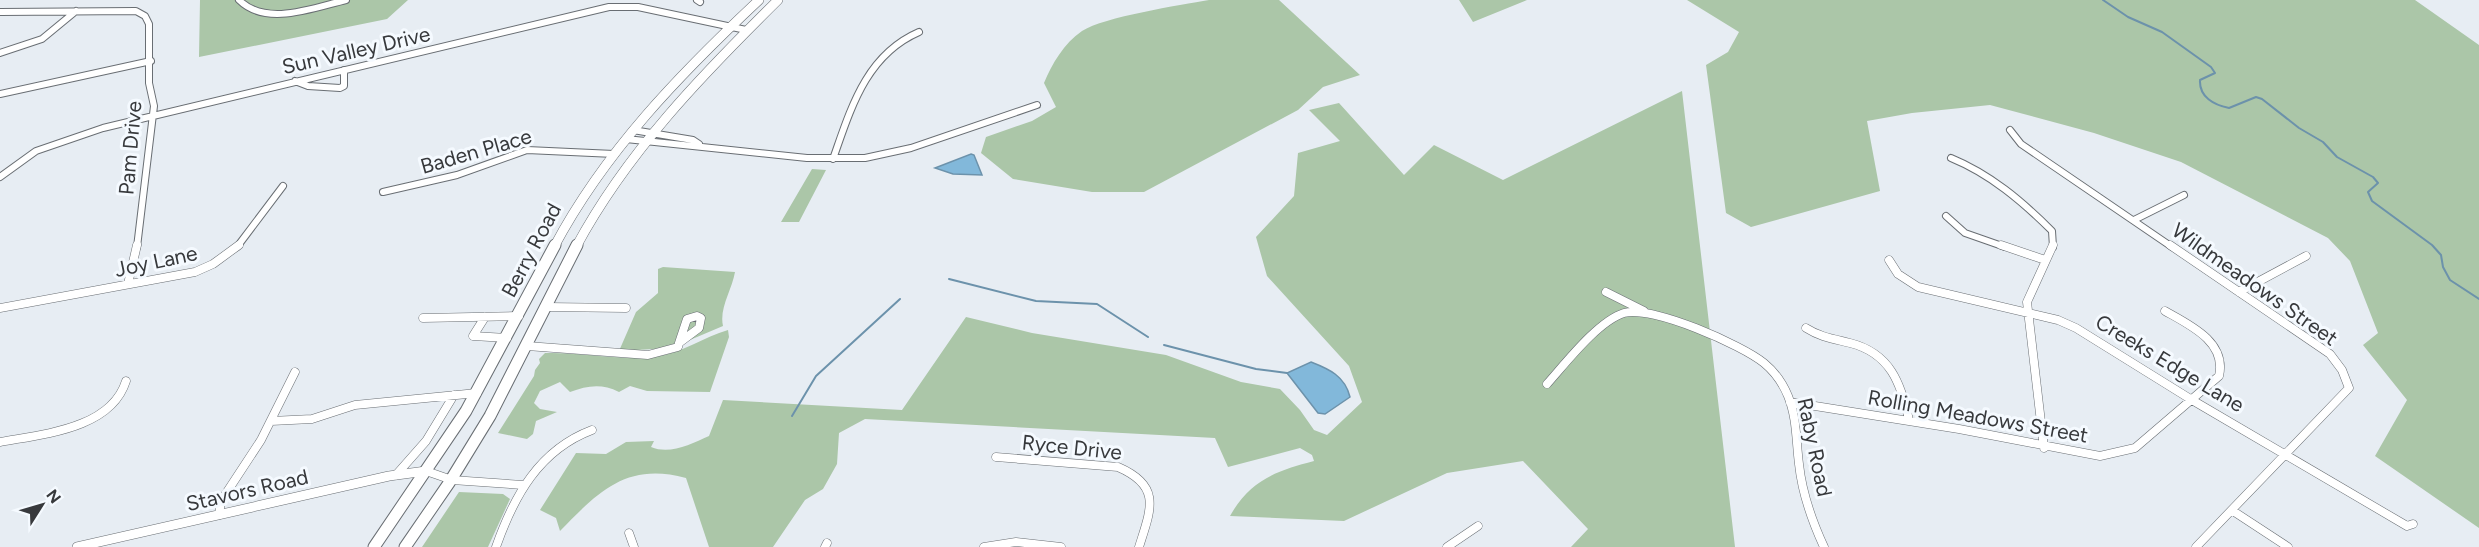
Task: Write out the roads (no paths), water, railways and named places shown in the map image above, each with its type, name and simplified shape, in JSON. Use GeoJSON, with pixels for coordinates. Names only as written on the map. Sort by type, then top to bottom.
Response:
{"type":"FeatureCollection","features":[{"type":"Feature","properties":{"kind":"highway","name":"Berry Road"},"geometry":{"type":"LineString","coordinates":[[374,547],[477,393],[560,235],[614,154],[683,72],[759,0]]}},
{"type":"Feature","properties":{"kind":"highway","name":"Berry Road"},"geometry":{"type":"LineString","coordinates":[[405,547],[452,480],[547,307],[584,232],[649,137],[691,87],[778,0]]}},
{"type":"Feature","properties":{"kind":"street"},"geometry":{"type":"LineString","coordinates":[[239,0],[253,11],[274,14],[346,0]]}},
{"type":"Feature","properties":{"kind":"street","name":"Sun Valley Drive"},"geometry":{"type":"LineString","coordinates":[[0,177],[23,159],[49,146],[152,115],[629,3],[746,30]]}},
{"type":"Feature","properties":{"kind":"street"},"geometry":{"type":"LineString","coordinates":[[0,53],[42,39],[75,11]]}},
{"type":"Feature","properties":{"kind":"street","name":"Pam Drive"},"geometry":{"type":"LineString","coordinates":[[0,12],[136,11],[145,16],[149,24],[151,61],[149,83],[154,101],[136,255],[128,284]]}},
{"type":"Feature","properties":{"kind":"street"},"geometry":{"type":"LineString","coordinates":[[833,159],[863,79],[896,44],[908,35],[919,32]]}},
{"type":"Feature","properties":{"kind":"street"},"geometry":{"type":"LineString","coordinates":[[0,94],[151,61]]}},
{"type":"Feature","properties":{"kind":"street"},"geometry":{"type":"LineString","coordinates":[[295,81],[316,87],[340,88],[344,86],[344,70]]}},
{"type":"Feature","properties":{"kind":"street"},"geometry":{"type":"LineString","coordinates":[[626,139],[649,137],[704,146],[833,159],[865,158],[911,148],[1037,105]]}},
{"type":"Feature","properties":{"kind":"street"},"geometry":{"type":"LineString","coordinates":[[633,130],[649,137]]}},
{"type":"Feature","properties":{"kind":"street","name":"Wildmeadows Street"},"geometry":{"type":"LineString","coordinates":[[2010,130],[2021,144],[2330,354],[2343,368],[2349,388],[2345,393],[2196,547]]}},
{"type":"Feature","properties":{"kind":"street","name":"Baden Place"},"geometry":{"type":"LineString","coordinates":[[383,192],[457,175],[527,150],[614,154]]}},
{"type":"Feature","properties":{"kind":"street"},"geometry":{"type":"LineString","coordinates":[[1951,158],[1970,165],[2042,218],[2052,231],[2054,244],[2027,302],[2044,448]]}},
{"type":"Feature","properties":{"kind":"street","name":"Joy Lane"},"geometry":{"type":"LineString","coordinates":[[0,308],[195,272],[229,256],[242,244],[265,205],[283,186]]}},
{"type":"Feature","properties":{"kind":"street"},"geometry":{"type":"LineString","coordinates":[[2134,220],[2184,195]]}},
{"type":"Feature","properties":{"kind":"street"},"geometry":{"type":"LineString","coordinates":[[1946,216],[1965,233],[2045,260]]}},
{"type":"Feature","properties":{"kind":"street"},"geometry":{"type":"LineString","coordinates":[[2239,292],[2307,256]]}},
{"type":"Feature","properties":{"kind":"street","name":"Creeks Edge Lane"},"geometry":{"type":"LineString","coordinates":[[1889,260],[1898,274],[1918,288],[2058,320],[2076,328],[2192,400],[2288,454],[2377,511],[2407,526],[2413,524]]}},
{"type":"Feature","properties":{"kind":"street"},"geometry":{"type":"LineString","coordinates":[[1606,292],[1652,315]]}},
{"type":"Feature","properties":{"kind":"street"},"geometry":{"type":"LineString","coordinates":[[547,307],[626,308]]}},
{"type":"Feature","properties":{"kind":"street","name":"Rolling Meadows Street"},"geometry":{"type":"LineString","coordinates":[[1790,402],[1909,420],[2044,448],[2100,456],[2135,448],[2219,376],[2222,361],[2218,352],[2198,331],[2165,311]]}},
{"type":"Feature","properties":{"kind":"street","name":"Raby Road"},"geometry":{"type":"LineString","coordinates":[[1547,384],[1608,322],[1629,312],[1652,315],[1712,335],[1754,355],[1775,374],[1790,402],[1805,495],[1824,547]]}},
{"type":"Feature","properties":{"kind":"street"},"geometry":{"type":"LineString","coordinates":[[485,316],[474,329],[473,336],[507,338]]}},
{"type":"Feature","properties":{"kind":"street"},"geometry":{"type":"LineString","coordinates":[[423,318],[519,316]]}},
{"type":"Feature","properties":{"kind":"street"},"geometry":{"type":"LineString","coordinates":[[1806,328],[1818,336],[1860,346],[1884,360],[1895,371],[1902,385],[1909,420]]}},
{"type":"Feature","properties":{"kind":"street"},"geometry":{"type":"LineString","coordinates":[[526,346],[642,355],[670,352],[678,347],[679,343]]}},
{"type":"Feature","properties":{"kind":"street"},"geometry":{"type":"LineString","coordinates":[[219,515],[220,501],[271,421],[294,372]]}},
{"type":"Feature","properties":{"kind":"street"},"geometry":{"type":"LineString","coordinates":[[0,442],[78,424],[102,413],[121,397],[126,381]]}},
{"type":"Feature","properties":{"kind":"street"},"geometry":{"type":"LineString","coordinates":[[271,421],[312,419],[355,405],[477,393]]}},
{"type":"Feature","properties":{"kind":"street"},"geometry":{"type":"LineString","coordinates":[[396,475],[403,462],[417,452],[429,437],[454,395]]}},
{"type":"Feature","properties":{"kind":"street"},"geometry":{"type":"LineString","coordinates":[[496,547],[524,484],[540,464],[567,441],[592,430]]}},
{"type":"Feature","properties":{"kind":"street","name":"Ryce Drive"},"geometry":{"type":"LineString","coordinates":[[996,457],[1108,466],[1131,471],[1149,490],[1153,504],[1139,547]]}},
{"type":"Feature","properties":{"kind":"street"},"geometry":{"type":"LineString","coordinates":[[426,471],[452,480],[524,484]]}},
{"type":"Feature","properties":{"kind":"street","name":"Stavors Road"},"geometry":{"type":"LineString","coordinates":[[77,547],[396,475],[426,471]]}},
{"type":"Feature","properties":{"kind":"street"},"geometry":{"type":"LineString","coordinates":[[2233,511],[2288,547]]}},
{"type":"Feature","properties":{"kind":"street"},"geometry":{"type":"LineString","coordinates":[[1447,547],[1478,526]]}},
{"type":"Feature","properties":{"kind":"street"},"geometry":{"type":"LineString","coordinates":[[629,533],[634,547]]}},
{"type":"Feature","properties":{"kind":"street"},"geometry":{"type":"LineString","coordinates":[[984,547],[1025,542],[1061,547]]}},
{"type":"Feature","properties":{"kind":"water"},"geometry":{"type":"Polygon","coordinates":[[[971,154],[974,155],[982,175],[953,174],[935,168],[971,154]]]}},
{"type":"Feature","properties":{"kind":"water"},"geometry":{"type":"Polygon","coordinates":[[[1311,362],[1330,371],[1340,379],[1350,397],[1325,414],[1318,413],[1287,373],[1311,362]]]}},
{"type":"Feature","properties":{"kind":"waterway"},"geometry":{"type":"LineString","coordinates":[[2103,0],[2128,17],[2162,32],[2211,67],[2215,73],[2200,80],[2202,91],[2208,99],[2229,108],[2256,97],[2262,99],[2299,128],[2323,142],[2337,157],[2373,177],[2378,183],[2368,192],[2372,201],[2432,245],[2441,255],[2443,267],[2450,280],[2479,299]]}},
{"type":"Feature","properties":{"kind":"waterway"},"geometry":{"type":"LineString","coordinates":[[949,279],[1036,301],[1097,304],[1148,337]]}},
{"type":"Feature","properties":{"kind":"waterway"},"geometry":{"type":"LineString","coordinates":[[792,416],[816,376],[900,299]]}},
{"type":"Feature","properties":{"kind":"waterway"},"geometry":{"type":"LineString","coordinates":[[1164,345],[1256,369],[1287,373]]}}]}
